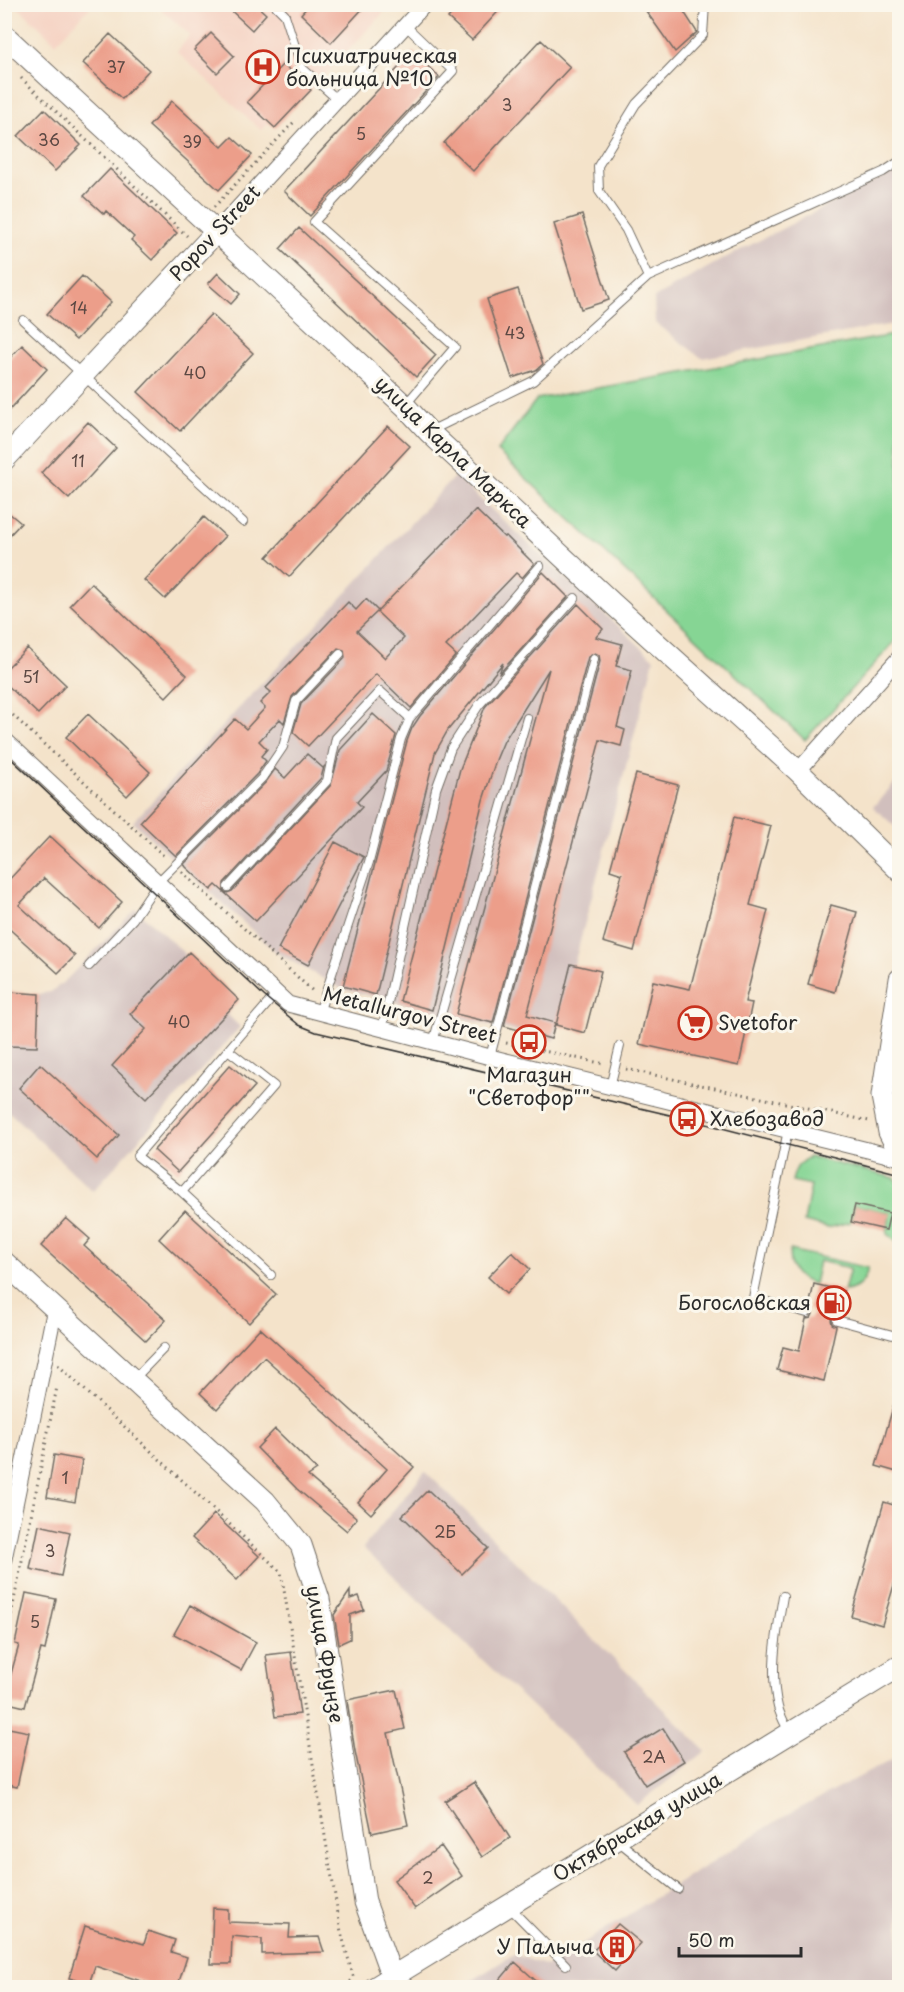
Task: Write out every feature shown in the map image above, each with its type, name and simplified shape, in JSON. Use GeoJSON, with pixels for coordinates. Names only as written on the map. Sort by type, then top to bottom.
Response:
{"type":"FeatureCollection","features":[{"type":"Feature","properties":{"kind":"main road","name":"улица Карла Маркса"},"geometry":{"type":"LineString","coordinates":[[4,35],[405,406],[428,431],[612,603],[798,771],[900,871]]}},
{"type":"Feature","properties":{"kind":"main road","name":"Popov Street"},"geometry":{"type":"LineString","coordinates":[[4,460],[216,232]]}},
{"type":"Feature","properties":{"kind":"main road"},"geometry":{"type":"LineString","coordinates":[[900,979],[882,1096],[887,1126],[900,1156]]}},
{"type":"Feature","properties":{"kind":"main road","name":"улица Фрунзе"},"geometry":{"type":"LineString","coordinates":[[4,1262],[265,1501],[301,1545],[319,1599],[365,1902],[388,1984]]}},
{"type":"Feature","properties":{"kind":"main road","name":"Октябрьская улица"},"geometry":{"type":"LineString","coordinates":[[388,1984],[508,1906],[900,1666]]}},
{"type":"Feature","properties":{"kind":"street","name":"Popov Street"},"geometry":{"type":"LineString","coordinates":[[216,232],[425,4]]}},
{"type":"Feature","properties":{"kind":"street"},"geometry":{"type":"LineString","coordinates":[[798,771],[900,657]]}},
{"type":"Feature","properties":{"kind":"street","name":"Metallurgov Street"},"geometry":{"type":"LineString","coordinates":[[4,739],[288,1004],[321,1007],[382,1029],[490,1057],[900,1156]]}},
{"type":"Feature","properties":{"kind":"street"},"geometry":{"type":"LineString","coordinates":[[4,1558],[55,1308]]}},
{"type":"Feature","properties":{"kind":"lane"},"geometry":{"type":"LineString","coordinates":[[274,4],[285,15],[303,68],[338,100]]}},
{"type":"Feature","properties":{"kind":"lane"},"geometry":{"type":"LineString","coordinates":[[648,277],[626,230],[599,191],[598,166],[636,104],[703,35],[705,4]]}},
{"type":"Feature","properties":{"kind":"lane"},"geometry":{"type":"LineString","coordinates":[[405,406],[455,347],[314,222],[453,71],[406,26]]}},
{"type":"Feature","properties":{"kind":"lane"},"geometry":{"type":"LineString","coordinates":[[428,431],[532,381],[648,277],[883,172],[900,161]]}},
{"type":"Feature","properties":{"kind":"lane"},"geometry":{"type":"LineString","coordinates":[[23,320],[243,522]]}},
{"type":"Feature","properties":{"kind":"lane"},"geometry":{"type":"LineString","coordinates":[[321,1007],[369,862],[401,739],[410,718],[540,566]]}},
{"type":"Feature","properties":{"kind":"lane"},"geometry":{"type":"LineString","coordinates":[[382,1029],[436,789],[451,748],[479,705],[575,598]]}},
{"type":"Feature","properties":{"kind":"lane"},"geometry":{"type":"LineString","coordinates":[[89,966],[132,919],[158,882],[262,778],[282,747],[296,701],[340,654]]}},
{"type":"Feature","properties":{"kind":"lane"},"geometry":{"type":"LineString","coordinates":[[490,1057],[594,659]]}},
{"type":"Feature","properties":{"kind":"lane"},"geometry":{"type":"LineString","coordinates":[[228,887],[327,781],[336,738],[380,691],[410,718]]}},
{"type":"Feature","properties":{"kind":"lane"},"geometry":{"type":"LineString","coordinates":[[433,1042],[526,718]]}},
{"type":"Feature","properties":{"kind":"lane"},"geometry":{"type":"LineString","coordinates":[[271,1275],[182,1192],[137,1156],[277,993]]}},
{"type":"Feature","properties":{"kind":"lane"},"geometry":{"type":"LineString","coordinates":[[610,1087],[620,1046]]}},
{"type":"Feature","properties":{"kind":"lane"},"geometry":{"type":"LineString","coordinates":[[182,1192],[274,1086],[228,1050]]}},
{"type":"Feature","properties":{"kind":"lane"},"geometry":{"type":"LineString","coordinates":[[788,1130],[753,1298],[807,1313]]}},
{"type":"Feature","properties":{"kind":"lane"},"geometry":{"type":"LineString","coordinates":[[837,1320],[900,1337]]}},
{"type":"Feature","properties":{"kind":"lane"},"geometry":{"type":"LineString","coordinates":[[134,1379],[164,1348]]}},
{"type":"Feature","properties":{"kind":"lane"},"geometry":{"type":"LineString","coordinates":[[783,1596],[775,1644],[774,1680],[778,1708],[789,1734]]}},
{"type":"Feature","properties":{"kind":"lane"},"geometry":{"type":"LineString","coordinates":[[616,1840],[678,1889]]}},
{"type":"Feature","properties":{"kind":"lane"},"geometry":{"type":"LineString","coordinates":[[508,1906],[566,1965]]}},
{"type":"Feature","properties":{"kind":"path"},"geometry":{"type":"LineString","coordinates":[[13,70],[187,236]]}},
{"type":"Feature","properties":{"kind":"path"},"geometry":{"type":"LineString","coordinates":[[4,707],[174,865],[321,1007]]}},
{"type":"Feature","properties":{"kind":"path"},"geometry":{"type":"LineString","coordinates":[[494,1040],[887,1126]]}},
{"type":"Feature","properties":{"kind":"path"},"geometry":{"type":"LineString","coordinates":[[46,1354],[281,1572],[341,1932],[354,1979]]}},
{"type":"Feature","properties":{"kind":"path"},"geometry":{"type":"LineString","coordinates":[[4,1650],[60,1368]]}},
{"type":"Feature","properties":{"kind":"shaded area"},"geometry":{"type":"Polygon","coordinates":[[[16,5],[92,5],[56,43],[16,5]]]}},
{"type":"Feature","properties":{"kind":"shaded area","name":"Психиатрическая больница №10"},"geometry":{"type":"Polygon","coordinates":[[[156,5],[391,5],[275,128],[268,122],[261,130],[177,52],[190,35],[156,5]]]}},
{"type":"Feature","properties":{"kind":"shaded area"},"geometry":{"type":"Polygon","coordinates":[[[899,169],[899,323],[702,358],[655,323],[654,298],[723,259],[899,169]]]}},
{"type":"Feature","properties":{"kind":"shaded area"},"geometry":{"type":"Polygon","coordinates":[[[455,476],[654,659],[554,1041],[342,989],[277,953],[133,822],[455,476]]]}},
{"type":"Feature","properties":{"kind":"shaded area"},"geometry":{"type":"Polygon","coordinates":[[[899,778],[899,830],[873,807],[899,778]]]}},
{"type":"Feature","properties":{"kind":"shaded area"},"geometry":{"type":"Polygon","coordinates":[[[136,909],[186,955],[189,952],[239,1000],[227,1014],[240,1027],[93,1191],[5,1108],[4,1052],[7,1046],[10,992],[39,994],[51,992],[66,980],[136,909]]]}},
{"type":"Feature","properties":{"kind":"shaded area"},"geometry":{"type":"Polygon","coordinates":[[[425,1471],[706,1751],[637,1805],[363,1548],[425,1471]]]}},
{"type":"Feature","properties":{"kind":"shaded area"},"geometry":{"type":"Polygon","coordinates":[[[899,1756],[899,1987],[474,1988],[470,1982],[514,1954],[547,1966],[780,1819],[899,1756]]]}},
{"type":"Feature","properties":{"kind":"green space"},"geometry":{"type":"Polygon","coordinates":[[[899,334],[899,637],[805,740],[497,451],[537,399],[899,334]]]}},
{"type":"Feature","properties":{"kind":"green space"},"geometry":{"type":"Polygon","coordinates":[[[810,1157],[895,1178],[899,1183],[899,1244],[887,1234],[890,1213],[855,1205],[851,1222],[828,1228],[804,1222],[811,1185],[792,1181],[798,1166],[810,1157]]]}},
{"type":"Feature","properties":{"kind":"green space"},"geometry":{"type":"Polygon","coordinates":[[[790,1250],[868,1268],[860,1284],[844,1291],[850,1268],[819,1261],[814,1284],[794,1272],[790,1262],[790,1250]]]}},
{"type":"Feature","properties":{"kind":"building"},"geometry":{"type":"Polygon","coordinates":[[[224,4],[255,4],[266,14],[252,30],[224,4]]]}},
{"type":"Feature","properties":{"kind":"building"},"geometry":{"type":"Polygon","coordinates":[[[310,4],[367,4],[331,43],[301,14],[310,4]]]}},
{"type":"Feature","properties":{"kind":"building"},"geometry":{"type":"Polygon","coordinates":[[[460,4],[505,4],[472,40],[448,18],[460,4]]]}},
{"type":"Feature","properties":{"kind":"building"},"geometry":{"type":"Polygon","coordinates":[[[641,4],[679,4],[697,32],[675,52],[641,4]]]}},
{"type":"Feature","properties":{"kind":"building"},"geometry":{"type":"Polygon","coordinates":[[[211,33],[234,56],[217,73],[194,50],[211,33]]]}},
{"type":"Feature","properties":{"kind":"building"},"geometry":{"type":"Polygon","coordinates":[[[110,34],[149,70],[122,99],[83,63],[110,34]]]}},
{"type":"Feature","properties":{"kind":"building"},"geometry":{"type":"Polygon","coordinates":[[[541,40],[570,67],[473,171],[444,143],[541,40]]]}},
{"type":"Feature","properties":{"kind":"building"},"geometry":{"type":"Polygon","coordinates":[[[413,52],[439,77],[310,216],[284,191],[413,52]]]}},
{"type":"Feature","properties":{"kind":"building"},"geometry":{"type":"Polygon","coordinates":[[[283,64],[311,90],[275,128],[247,102],[283,64]]]}},
{"type":"Feature","properties":{"kind":"building"},"geometry":{"type":"Polygon","coordinates":[[[172,101],[222,147],[232,137],[252,155],[219,190],[149,126],[172,101]]]}},
{"type":"Feature","properties":{"kind":"building"},"geometry":{"type":"Polygon","coordinates":[[[44,109],[81,145],[55,171],[18,136],[44,109]]]}},
{"type":"Feature","properties":{"kind":"building"},"geometry":{"type":"Polygon","coordinates":[[[110,169],[177,233],[152,260],[131,240],[134,237],[106,211],[104,214],[84,196],[110,169]]]}},
{"type":"Feature","properties":{"kind":"building"},"geometry":{"type":"Polygon","coordinates":[[[582,215],[609,300],[581,309],[554,224],[582,215]]]}},
{"type":"Feature","properties":{"kind":"building"},"geometry":{"type":"Polygon","coordinates":[[[299,228],[436,355],[416,377],[280,249],[299,228]]]}},
{"type":"Feature","properties":{"kind":"building"},"geometry":{"type":"Polygon","coordinates":[[[218,273],[240,294],[231,304],[208,284],[218,273]]]}},
{"type":"Feature","properties":{"kind":"building"},"geometry":{"type":"Polygon","coordinates":[[[82,276],[111,302],[76,340],[47,314],[82,276]]]}},
{"type":"Feature","properties":{"kind":"building"},"geometry":{"type":"Polygon","coordinates":[[[518,289],[543,364],[536,370],[512,378],[487,299],[518,289]]]}},
{"type":"Feature","properties":{"kind":"building"},"geometry":{"type":"Polygon","coordinates":[[[211,314],[253,353],[180,431],[138,392],[211,314]]]}},
{"type":"Feature","properties":{"kind":"building"},"geometry":{"type":"Polygon","coordinates":[[[22,345],[47,369],[4,416],[4,364],[22,345]]]}},
{"type":"Feature","properties":{"kind":"building"},"geometry":{"type":"Polygon","coordinates":[[[88,422],[116,448],[69,499],[41,473],[88,422]]]}},
{"type":"Feature","properties":{"kind":"building"},"geometry":{"type":"Polygon","coordinates":[[[388,426],[410,446],[289,577],[267,557],[388,426]]]}},
{"type":"Feature","properties":{"kind":"building"},"geometry":{"type":"Polygon","coordinates":[[[4,509],[21,523],[4,541],[4,509]]]}},
{"type":"Feature","properties":{"kind":"building"},"geometry":{"type":"Polygon","coordinates":[[[476,510],[534,564],[522,578],[516,573],[446,646],[456,655],[411,708],[376,674],[308,746],[293,732],[301,704],[345,658],[344,650],[338,648],[292,697],[284,723],[280,719],[259,741],[267,749],[261,756],[266,761],[257,774],[176,856],[140,822],[235,719],[246,729],[265,708],[260,703],[271,692],[266,688],[348,602],[356,610],[366,599],[378,611],[476,510]],[[378,611],[357,631],[385,658],[404,638],[378,611]]]}},
{"type":"Feature","properties":{"kind":"building"},"geometry":{"type":"Polygon","coordinates":[[[204,517],[225,536],[165,599],[144,580],[204,517]]]}},
{"type":"Feature","properties":{"kind":"building"},"geometry":{"type":"Polygon","coordinates":[[[543,572],[568,597],[499,674],[503,663],[448,730],[435,753],[376,995],[343,986],[412,728],[543,572]]]}},
{"type":"Feature","properties":{"kind":"building"},"geometry":{"type":"Polygon","coordinates":[[[91,583],[187,675],[166,697],[70,605],[91,583]]]}},
{"type":"Feature","properties":{"kind":"building"},"geometry":{"type":"Polygon","coordinates":[[[578,604],[603,629],[596,637],[622,644],[616,666],[632,670],[617,727],[625,730],[621,746],[600,740],[527,1015],[555,1023],[551,1039],[504,1026],[600,661],[599,655],[595,653],[588,657],[493,1023],[456,1014],[549,669],[504,741],[496,760],[483,800],[432,1010],[400,1001],[460,769],[485,707],[578,604]]]}},
{"type":"Feature","properties":{"kind":"building"},"geometry":{"type":"Polygon","coordinates":[[[27,648],[66,685],[38,714],[4,682],[4,671],[27,648]]]}},
{"type":"Feature","properties":{"kind":"building"},"geometry":{"type":"Polygon","coordinates":[[[88,714],[150,772],[127,796],[66,737],[88,714]]]}},
{"type":"Feature","properties":{"kind":"building"},"geometry":{"type":"Polygon","coordinates":[[[373,714],[396,735],[386,771],[357,802],[362,807],[256,921],[216,885],[211,890],[186,867],[184,864],[266,782],[275,769],[285,778],[307,754],[324,767],[321,778],[224,883],[224,891],[227,893],[232,891],[331,785],[340,750],[373,714]]]}},
{"type":"Feature","properties":{"kind":"building"},"geometry":{"type":"Polygon","coordinates":[[[636,774],[678,785],[634,951],[603,942],[622,874],[610,870],[636,774]]]}},
{"type":"Feature","properties":{"kind":"building"},"geometry":{"type":"Polygon","coordinates":[[[734,817],[771,826],[750,905],[768,910],[745,1002],[752,1003],[739,1066],[639,1044],[653,981],[690,989],[734,817]]]}},
{"type":"Feature","properties":{"kind":"building"},"geometry":{"type":"Polygon","coordinates":[[[50,836],[122,902],[99,928],[44,878],[19,905],[75,956],[58,973],[4,924],[4,885],[50,836]]]}},
{"type":"Feature","properties":{"kind":"building"},"geometry":{"type":"Polygon","coordinates":[[[335,842],[364,857],[308,965],[278,949],[335,842]]]}},
{"type":"Feature","properties":{"kind":"building"},"geometry":{"type":"Polygon","coordinates":[[[831,905],[857,912],[835,992],[808,984],[831,905]]]}},
{"type":"Feature","properties":{"kind":"building"},"geometry":{"type":"Polygon","coordinates":[[[189,952],[239,1000],[146,1098],[112,1066],[146,1029],[130,1014],[189,952]]]}},
{"type":"Feature","properties":{"kind":"building"},"geometry":{"type":"Polygon","coordinates":[[[571,964],[601,971],[585,1033],[556,1025],[571,964]]]}},
{"type":"Feature","properties":{"kind":"building"},"geometry":{"type":"Polygon","coordinates":[[[10,992],[39,994],[37,1047],[7,1046],[10,992]]]}},
{"type":"Feature","properties":{"kind":"building"},"geometry":{"type":"Polygon","coordinates":[[[40,1064],[119,1135],[97,1159],[19,1088],[40,1064]]]}},
{"type":"Feature","properties":{"kind":"building"},"geometry":{"type":"Polygon","coordinates":[[[230,1065],[255,1086],[178,1172],[154,1150],[230,1065]]]}},
{"type":"Feature","properties":{"kind":"building"},"geometry":{"type":"Polygon","coordinates":[[[855,1205],[890,1213],[886,1230],[851,1222],[855,1205]]]}},
{"type":"Feature","properties":{"kind":"building"},"geometry":{"type":"Polygon","coordinates":[[[185,1210],[276,1294],[249,1323],[159,1239],[185,1210]]]}},
{"type":"Feature","properties":{"kind":"building"},"geometry":{"type":"Polygon","coordinates":[[[66,1218],[90,1239],[84,1246],[166,1320],[146,1341],[41,1246],[66,1218]]]}},
{"type":"Feature","properties":{"kind":"building"},"geometry":{"type":"Polygon","coordinates":[[[512,1252],[530,1269],[506,1294],[488,1277],[512,1252]]]}},
{"type":"Feature","properties":{"kind":"building"},"geometry":{"type":"Polygon","coordinates":[[[814,1284],[844,1291],[839,1314],[833,1315],[831,1319],[832,1324],[836,1326],[824,1381],[777,1370],[783,1347],[799,1351],[806,1319],[811,1318],[813,1314],[809,1307],[814,1284]]]}},
{"type":"Feature","properties":{"kind":"building"},"geometry":{"type":"Polygon","coordinates":[[[260,1328],[414,1467],[371,1514],[358,1502],[387,1469],[264,1357],[217,1409],[200,1393],[260,1328]]]}},
{"type":"Feature","properties":{"kind":"building"},"geometry":{"type":"Polygon","coordinates":[[[896,1397],[900,1398],[900,1465],[897,1472],[876,1466],[896,1397]]]}},
{"type":"Feature","properties":{"kind":"building"},"geometry":{"type":"Polygon","coordinates":[[[275,1429],[317,1470],[308,1476],[357,1518],[347,1531],[297,1489],[257,1448],[275,1429]]]}},
{"type":"Feature","properties":{"kind":"building"},"geometry":{"type":"Polygon","coordinates":[[[54,1455],[82,1460],[75,1502],[47,1497],[54,1455]]]}},
{"type":"Feature","properties":{"kind":"building"},"geometry":{"type":"Polygon","coordinates":[[[428,1490],[488,1548],[462,1574],[402,1516],[428,1490]]]}},
{"type":"Feature","properties":{"kind":"building"},"geometry":{"type":"Polygon","coordinates":[[[884,1502],[900,1507],[900,1565],[882,1625],[851,1616],[884,1502]]]}},
{"type":"Feature","properties":{"kind":"building"},"geometry":{"type":"Polygon","coordinates":[[[214,1514],[259,1556],[237,1580],[192,1538],[214,1514]]]}},
{"type":"Feature","properties":{"kind":"building"},"geometry":{"type":"Polygon","coordinates":[[[39,1525],[70,1532],[61,1576],[30,1569],[39,1525]]]}},
{"type":"Feature","properties":{"kind":"building"},"geometry":{"type":"Polygon","coordinates":[[[350,1591],[350,1599],[359,1596],[364,1610],[350,1615],[350,1639],[339,1644],[334,1615],[350,1591]]]}},
{"type":"Feature","properties":{"kind":"building"},"geometry":{"type":"Polygon","coordinates":[[[26,1593],[56,1599],[45,1650],[41,1649],[25,1707],[4,1702],[4,1699],[19,1645],[15,1644],[26,1593]]]}},
{"type":"Feature","properties":{"kind":"building"},"geometry":{"type":"Polygon","coordinates":[[[190,1605],[256,1642],[241,1670],[174,1634],[190,1605]]]}},
{"type":"Feature","properties":{"kind":"building"},"geometry":{"type":"Polygon","coordinates":[[[291,1652],[300,1714],[275,1717],[266,1655],[291,1652]]]}},
{"type":"Feature","properties":{"kind":"building"},"geometry":{"type":"Polygon","coordinates":[[[396,1690],[405,1729],[388,1733],[408,1825],[372,1833],[347,1700],[396,1690]]]}},
{"type":"Feature","properties":{"kind":"building"},"geometry":{"type":"Polygon","coordinates":[[[4,1727],[29,1732],[17,1787],[4,1784],[4,1727]]]}},
{"type":"Feature","properties":{"kind":"building"},"geometry":{"type":"Polygon","coordinates":[[[663,1728],[684,1761],[645,1785],[624,1752],[663,1728]]]}},
{"type":"Feature","properties":{"kind":"building"},"geometry":{"type":"Polygon","coordinates":[[[474,1782],[510,1838],[482,1857],[445,1801],[474,1782]]]}},
{"type":"Feature","properties":{"kind":"building"},"geometry":{"type":"Polygon","coordinates":[[[441,1846],[462,1876],[415,1909],[394,1880],[441,1846]]]}},
{"type":"Feature","properties":{"kind":"building"},"geometry":{"type":"Polygon","coordinates":[[[213,1908],[228,1909],[228,1922],[290,1924],[289,1938],[319,1937],[324,1952],[262,1954],[262,1939],[232,1936],[231,1964],[211,1964],[213,1908]]]}},
{"type":"Feature","properties":{"kind":"building","name":"У Палыча"},"geometry":{"type":"Polygon","coordinates":[[[618,1924],[641,1943],[615,1971],[593,1951],[618,1924]]]}},
{"type":"Feature","properties":{"kind":"building"},"geometry":{"type":"Polygon","coordinates":[[[85,1926],[144,1944],[148,1931],[175,1940],[171,1952],[187,1957],[177,1988],[162,1988],[95,1966],[89,1984],[69,1978],[85,1926]]]}},
{"type":"Feature","properties":{"kind":"building"},"geometry":{"type":"Polygon","coordinates":[[[515,1962],[544,1988],[493,1988],[515,1962]]]}},
{"type":"Feature","properties":{"kind":"tram line"},"geometry":{"type":"LineString","coordinates":[[4,752],[264,996],[299,1025],[316,1032],[687,1119],[900,1174]]}},
{"type":"Feature","properties":{"kind":"place","name":"Психиатрическая больница №10"},"geometry":{"type":"Point","coordinates":[263,67]}},
{"type":"Feature","properties":{"kind":"place","name":"Svetofor"},"geometry":{"type":"Point","coordinates":[695,1023]}},
{"type":"Feature","properties":{"kind":"place","name":"Магазин \"Светофор\"\""},"geometry":{"type":"Point","coordinates":[529,1042]}},
{"type":"Feature","properties":{"kind":"place","name":"Хлебозавод"},"geometry":{"type":"Point","coordinates":[687,1119]}},
{"type":"Feature","properties":{"kind":"place","name":"Богословская"},"geometry":{"type":"Point","coordinates":[834,1303]}},
{"type":"Feature","properties":{"kind":"place","name":"У Палыча"},"geometry":{"type":"Point","coordinates":[617,1947]}}]}
